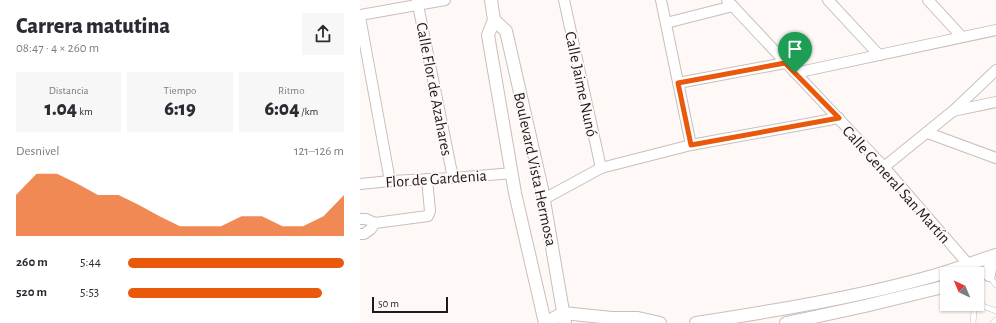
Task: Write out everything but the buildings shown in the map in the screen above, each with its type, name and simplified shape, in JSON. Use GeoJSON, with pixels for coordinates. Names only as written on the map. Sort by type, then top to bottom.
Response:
{"type":"FeatureCollection","features":[{"type":"Feature","properties":{"kind":"street"},"geometry":{"type":"LineString","coordinates":[[390,181],[360,16],[418,2],[445,0]]}},
{"type":"Feature","properties":{"kind":"street","name":"Boulevard Vista Hermosa"},"geometry":{"type":"LineString","coordinates":[[491,0],[494,20],[488,36],[515,193],[545,323]]}},
{"type":"Feature","properties":{"kind":"street","name":"Calle Jaime Nunó"},"geometry":{"type":"LineString","coordinates":[[564,0],[601,168]]}},
{"type":"Feature","properties":{"kind":"street"},"geometry":{"type":"LineString","coordinates":[[661,0],[691,145]]}},
{"type":"Feature","properties":{"kind":"street"},"geometry":{"type":"LineString","coordinates":[[828,0],[879,55]]}},
{"type":"Feature","properties":{"kind":"street"},"geometry":{"type":"LineString","coordinates":[[928,0],[962,37]]}},
{"type":"Feature","properties":{"kind":"street","name":"Calle Flor de Azahares"},"geometry":{"type":"LineString","coordinates":[[418,2],[453,178]]}},
{"type":"Feature","properties":{"kind":"street"},"geometry":{"type":"LineString","coordinates":[[666,23],[730,3]]}},
{"type":"Feature","properties":{"kind":"street","name":"Calle General San Martín"},"geometry":{"type":"LineString","coordinates":[[730,3],[884,167],[968,264]]}},
{"type":"Feature","properties":{"kind":"street","name":"Boulevard Vista Hermosa"},"geometry":{"type":"LineString","coordinates":[[494,20],[506,31],[544,200],[564,318]]}},
{"type":"Feature","properties":{"kind":"street"},"geometry":{"type":"LineString","coordinates":[[795,73],[994,31]]}},
{"type":"Feature","properties":{"kind":"street"},"geometry":{"type":"LineString","coordinates":[[678,83],[785,63]]}},
{"type":"Feature","properties":{"kind":"street"},"geometry":{"type":"LineString","coordinates":[[884,167],[953,112],[996,70]]}},
{"type":"Feature","properties":{"kind":"street"},"geometry":{"type":"LineString","coordinates":[[953,112],[996,102]]}},
{"type":"Feature","properties":{"kind":"street"},"geometry":{"type":"LineString","coordinates":[[544,200],[601,168],[691,145],[839,118]]}},
{"type":"Feature","properties":{"kind":"street"},"geometry":{"type":"LineString","coordinates":[[928,133],[996,158]]}},
{"type":"Feature","properties":{"kind":"street","name":"Flor de Gardenia"},"geometry":{"type":"LineString","coordinates":[[360,184],[512,173]]}},
{"type":"Feature","properties":{"kind":"street"},"geometry":{"type":"LineString","coordinates":[[360,219],[375,223],[428,216],[430,211],[427,179]]}},
{"type":"Feature","properties":{"kind":"street"},"geometry":{"type":"LineString","coordinates":[[360,234],[364,234],[371,229],[375,223]]}},
{"type":"Feature","properties":{"kind":"street"},"geometry":{"type":"LineString","coordinates":[[696,323],[758,313],[869,291],[930,277],[996,256]]}},
{"type":"Feature","properties":{"kind":"street"},"geometry":{"type":"LineString","coordinates":[[992,275],[991,262],[996,256]]}},
{"type":"Feature","properties":{"kind":"street"},"geometry":{"type":"LineString","coordinates":[[786,323],[940,288]]}},
{"type":"Feature","properties":{"kind":"street"},"geometry":{"type":"LineString","coordinates":[[545,323],[564,318],[638,318],[660,323]]}},
{"type":"Feature","properties":{"kind":"lane"},"geometry":{"type":"LineString","coordinates":[[992,275],[996,285]]}},
{"type":"Feature","properties":{"kind":"lane"},"geometry":{"type":"LineString","coordinates":[[984,307],[996,311]]}},
{"type":"Feature","properties":{"kind":"lane"},"geometry":{"type":"LineString","coordinates":[[973,323],[974,311]]}},
{"type":"Feature","properties":{"kind":"lane"},"geometry":{"type":"LineString","coordinates":[[993,323],[996,320]]}},
{"type":"Feature","properties":{"kind":"route"},"geometry":{"type":"LineString","coordinates":[[785,63],[795,73],[839,118],[691,145],[678,83],[785,63]]}}]}
